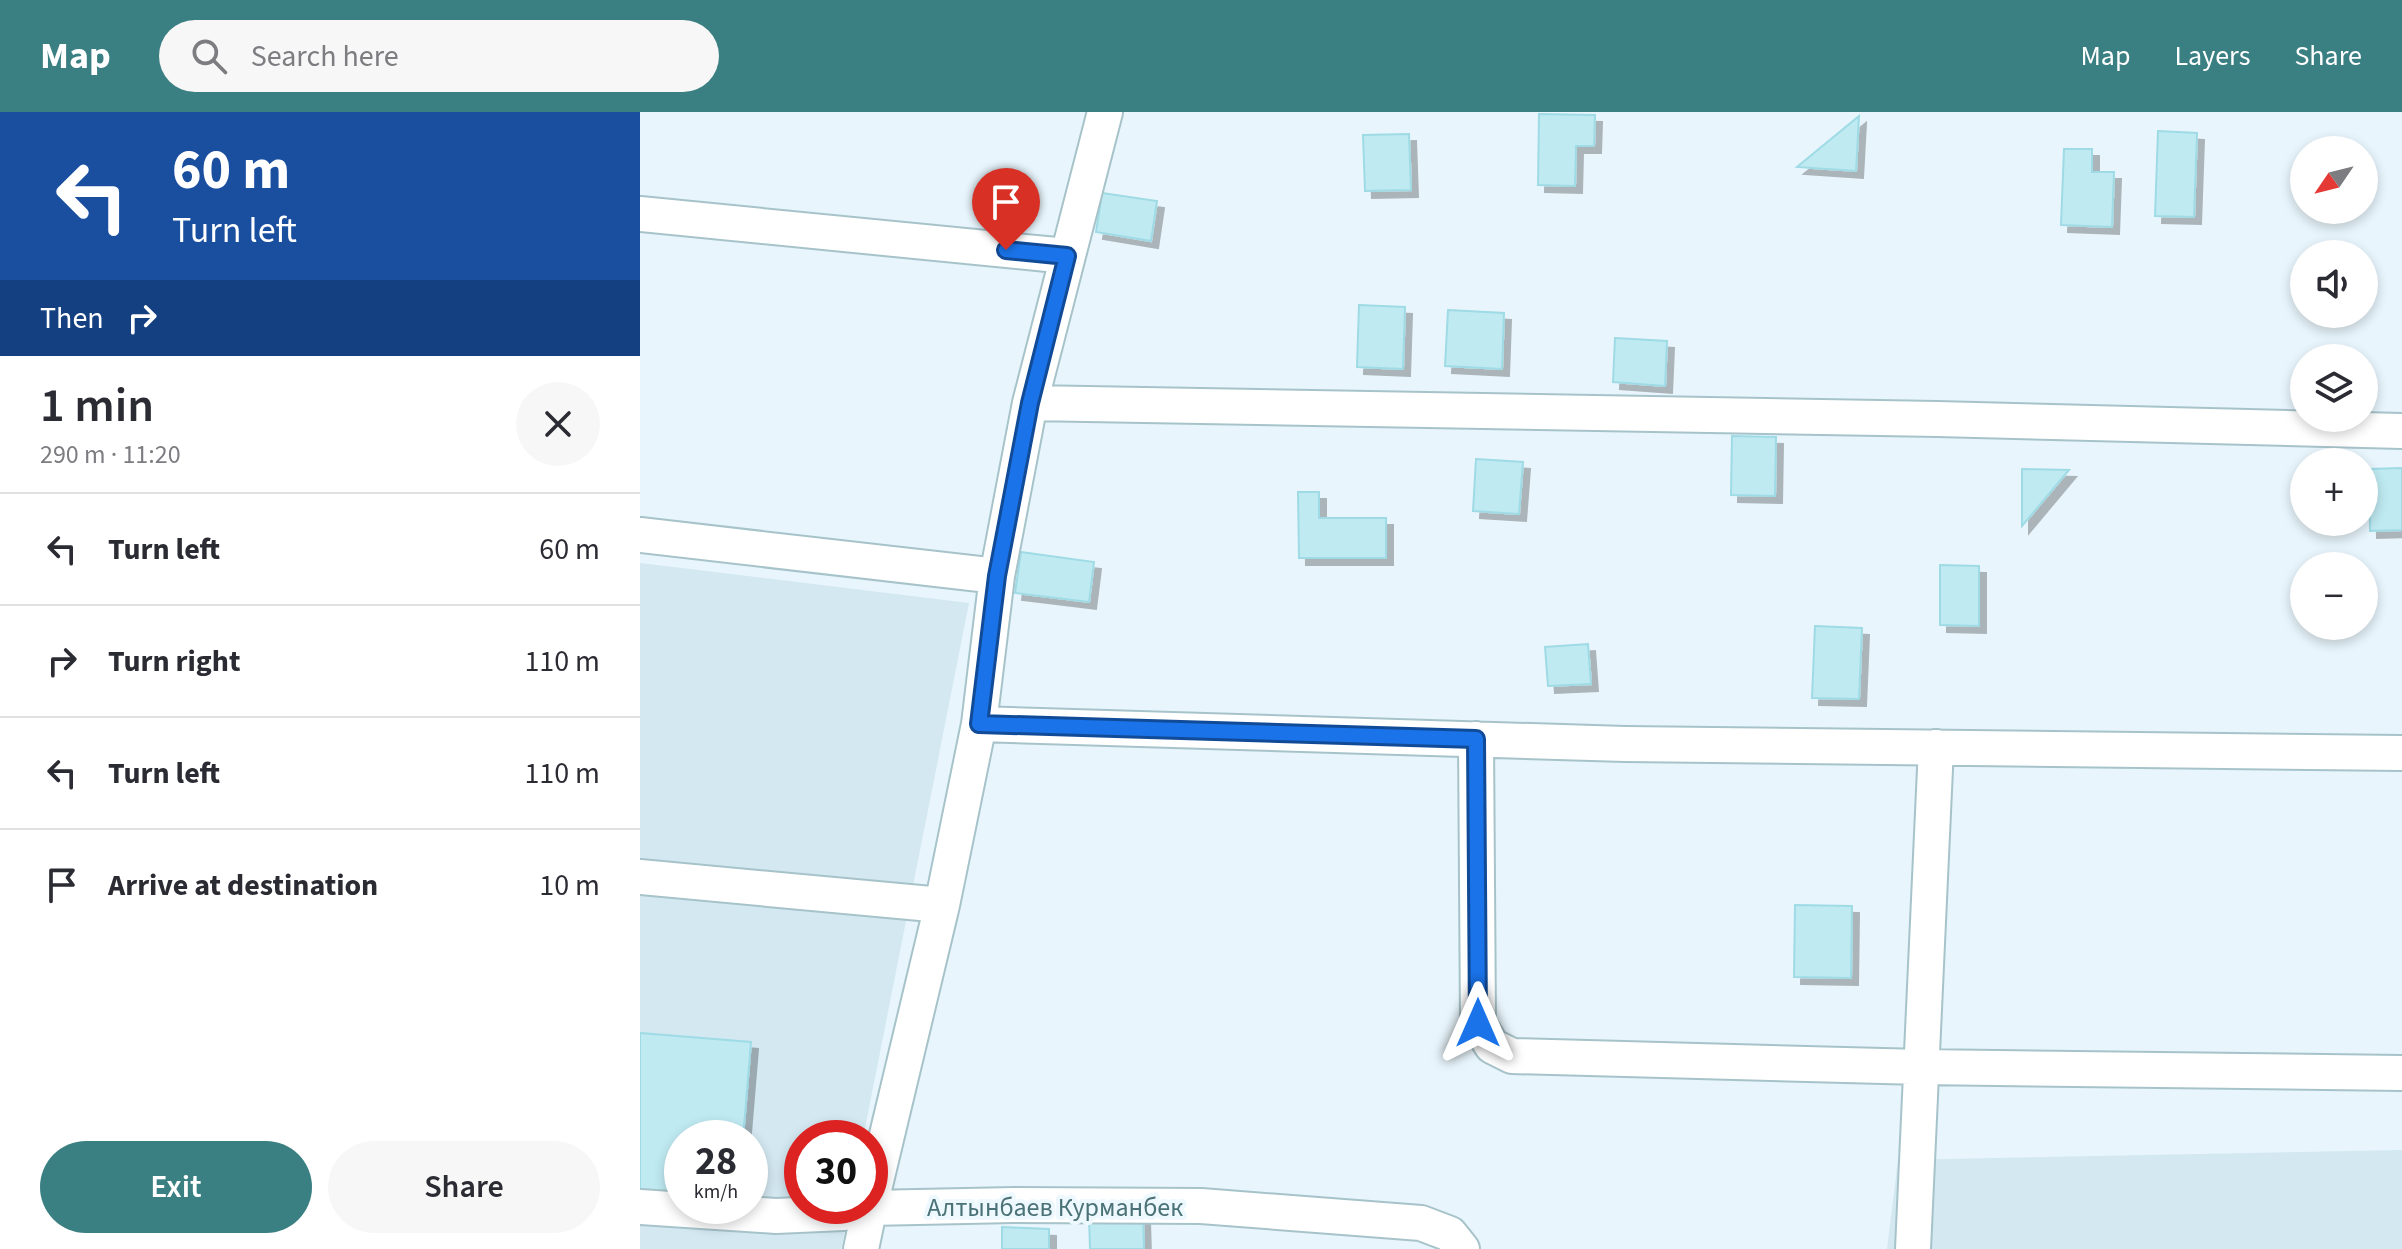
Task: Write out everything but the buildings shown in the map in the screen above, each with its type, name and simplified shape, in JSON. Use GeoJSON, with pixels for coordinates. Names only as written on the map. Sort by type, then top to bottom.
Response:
{"type":"FeatureCollection","features":[{"type":"Feature","properties":{"kind":"street"},"geometry":{"type":"LineString","coordinates":[[888,1132],[942,905],[979,724],[997,576],[1030,403],[1105,112]]}},
{"type":"Feature","properties":{"kind":"street"},"geometry":{"type":"LineString","coordinates":[[640,214],[1067,256]]}},
{"type":"Feature","properties":{"kind":"street"},"geometry":{"type":"LineString","coordinates":[[1030,403],[1952,419],[2402,431]]}},
{"type":"Feature","properties":{"kind":"street"},"geometry":{"type":"LineString","coordinates":[[640,535],[997,576]]}},
{"type":"Feature","properties":{"kind":"street"},"geometry":{"type":"LineString","coordinates":[[979,724],[1625,744],[2402,753]]}},
{"type":"Feature","properties":{"kind":"street"},"geometry":{"type":"LineString","coordinates":[[1476,739],[1478,1023],[1492,1046],[1512,1056],[1921,1067],[2402,1073]]}},
{"type":"Feature","properties":{"kind":"street"},"geometry":{"type":"LineString","coordinates":[[1913,1249],[1936,747]]}},
{"type":"Feature","properties":{"kind":"street"},"geometry":{"type":"LineString","coordinates":[[640,877],[942,905]]}},
{"type":"Feature","properties":{"kind":"street","name":"Алтынбаев Курманбек"},"geometry":{"type":"LineString","coordinates":[[888,1207],[1201,1206],[1421,1223],[1450,1234],[1462,1249]]}},
{"type":"Feature","properties":{"kind":"street","name":"Алтынбаев Курманбек"},"geometry":{"type":"LineString","coordinates":[[640,1207],[784,1216]]}},
{"type":"Feature","properties":{"kind":"street"},"geometry":{"type":"LineString","coordinates":[[861,1249],[866,1224]]}},
{"type":"Feature","properties":{"kind":"shaded area"},"geometry":{"type":"Polygon","coordinates":[[[640,563],[969,603],[867,1120],[784,1120],[784,1224],[846,1224],[841,1249],[640,1249],[640,563]]]}},
{"type":"Feature","properties":{"kind":"shaded area"},"geometry":{"type":"Polygon","coordinates":[[[2402,1150],[2402,1249],[1887,1249],[1898,1160],[2402,1150]]]}},
{"type":"Feature","properties":{"kind":"route"},"geometry":{"type":"LineString","coordinates":[[1006,250],[1067,256],[1030,403],[997,576],[979,724],[1476,739],[1478,1023]]}}]}
